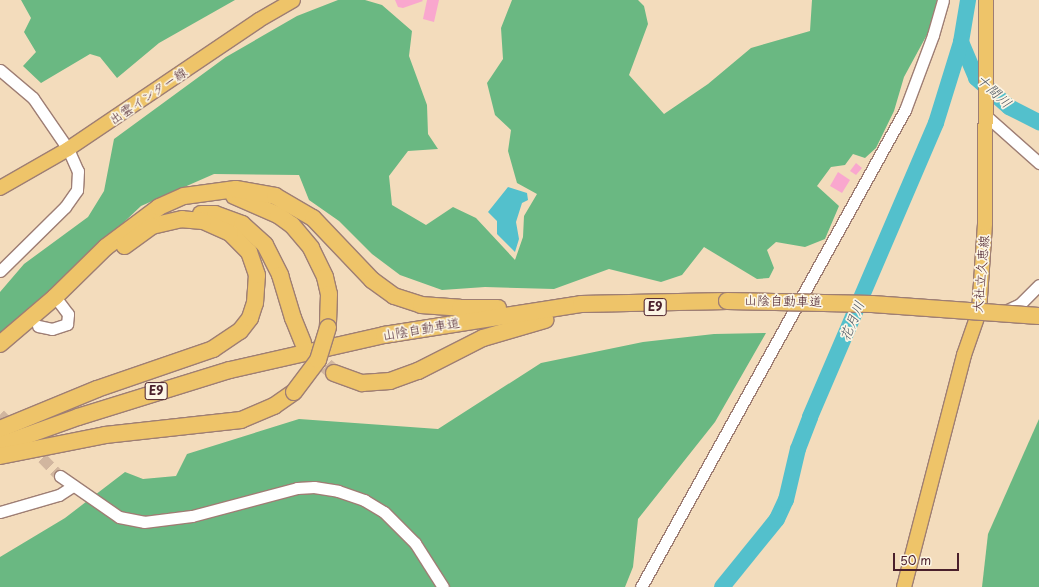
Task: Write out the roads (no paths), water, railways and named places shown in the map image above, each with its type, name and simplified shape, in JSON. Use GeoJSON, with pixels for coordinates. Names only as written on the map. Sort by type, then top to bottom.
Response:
{"type":"FeatureCollection","features":[{"type":"Feature","properties":{"kind":"highway"},"geometry":{"type":"LineString","coordinates":[[0,354],[38,326],[101,252],[137,222],[159,207],[184,196],[208,191],[236,189],[254,191],[275,196],[291,204],[314,218],[334,236],[372,280],[394,296],[421,305],[466,308],[582,307]]}},
{"type":"Feature","properties":{"kind":"highway"},"geometry":{"type":"LineString","coordinates":[[0,456],[106,435],[241,420],[274,406],[294,392],[318,360],[328,327],[330,310],[325,277],[312,248],[292,225],[264,207],[229,194],[208,191]]}},
{"type":"Feature","properties":{"kind":"highway"},"geometry":{"type":"LineString","coordinates":[[0,344],[58,301],[137,235],[166,221],[186,216],[215,214],[242,224],[255,234],[274,259],[309,346]]}},
{"type":"Feature","properties":{"kind":"highway"},"geometry":{"type":"LineString","coordinates":[[0,429],[97,390],[213,349],[240,331],[250,318],[257,290],[257,275],[249,252],[235,237],[218,226],[203,221],[166,221]]}},
{"type":"Feature","properties":{"kind":"highway","name":"山陰自動車道"},"geometry":{"type":"LineString","coordinates":[[727,303],[849,308],[1039,322]]}},
{"type":"Feature","properties":{"kind":"highway","name":"山陰自動車道"},"geometry":{"type":"LineString","coordinates":[[309,346],[451,323],[582,307],[727,303],[872,304],[1039,316]]}},
{"type":"Feature","properties":{"kind":"highway"},"geometry":{"type":"LineString","coordinates":[[334,373],[362,383],[390,381],[418,371],[466,346],[504,330],[582,307]]}},
{"type":"Feature","properties":{"kind":"highway","name":"E9"},"geometry":{"type":"LineString","coordinates":[[0,445],[148,394],[309,346]]}},
{"type":"Feature","properties":{"kind":"main road","name":"出雲インター線"},"geometry":{"type":"LineString","coordinates":[[0,188],[68,149],[259,20],[293,0]]}},
{"type":"Feature","properties":{"kind":"main road","name":"大社立久恵線"},"geometry":{"type":"LineString","coordinates":[[904,587],[964,355],[979,312],[985,223],[984,90],[986,0]]}},
{"type":"Feature","properties":{"kind":"street"},"geometry":{"type":"LineString","coordinates":[[641,587],[904,110],[933,35],[943,0]]}},
{"type":"Feature","properties":{"kind":"street"},"geometry":{"type":"LineString","coordinates":[[0,70],[33,98],[68,149],[78,171],[77,190],[65,207],[0,271]]}},
{"type":"Feature","properties":{"kind":"street"},"geometry":{"type":"LineString","coordinates":[[984,114],[1039,163]]}},
{"type":"Feature","properties":{"kind":"street"},"geometry":{"type":"LineString","coordinates":[[979,312],[999,313],[1010,311],[1039,285]]}},
{"type":"Feature","properties":{"kind":"street"},"geometry":{"type":"LineString","coordinates":[[60,476],[119,517],[144,522],[192,516],[297,488],[314,487],[338,491],[364,500],[384,512],[415,543],[443,587]]}},
{"type":"Feature","properties":{"kind":"street"},"geometry":{"type":"LineString","coordinates":[[0,512],[59,495],[73,486]]}},
{"type":"Feature","properties":{"kind":"water"},"geometry":{"type":"Polygon","coordinates":[[[508,187],[527,193],[528,200],[522,203],[516,222],[519,239],[515,252],[497,234],[497,221],[488,212],[508,187]]]}},
{"type":"Feature","properties":{"kind":"waterway","name":"花月川"},"geometry":{"type":"LineString","coordinates":[[722,587],[777,519],[786,500],[798,449],[810,417],[936,123],[961,42],[968,0]]}},
{"type":"Feature","properties":{"kind":"waterway","name":"十間川"},"geometry":{"type":"LineString","coordinates":[[961,42],[976,78],[1009,107],[1039,122]]}},
{"type":"Feature","properties":{"kind":"tunnel"},"geometry":{"type":"LineString","coordinates":[[308,350],[334,373]]}},
{"type":"Feature","properties":{"kind":"tunnel"},"geometry":{"type":"LineString","coordinates":[[0,414],[15,429]]}},
{"type":"Feature","properties":{"kind":"tunnel"},"geometry":{"type":"LineString","coordinates":[[31,446],[60,476]]}}]}
